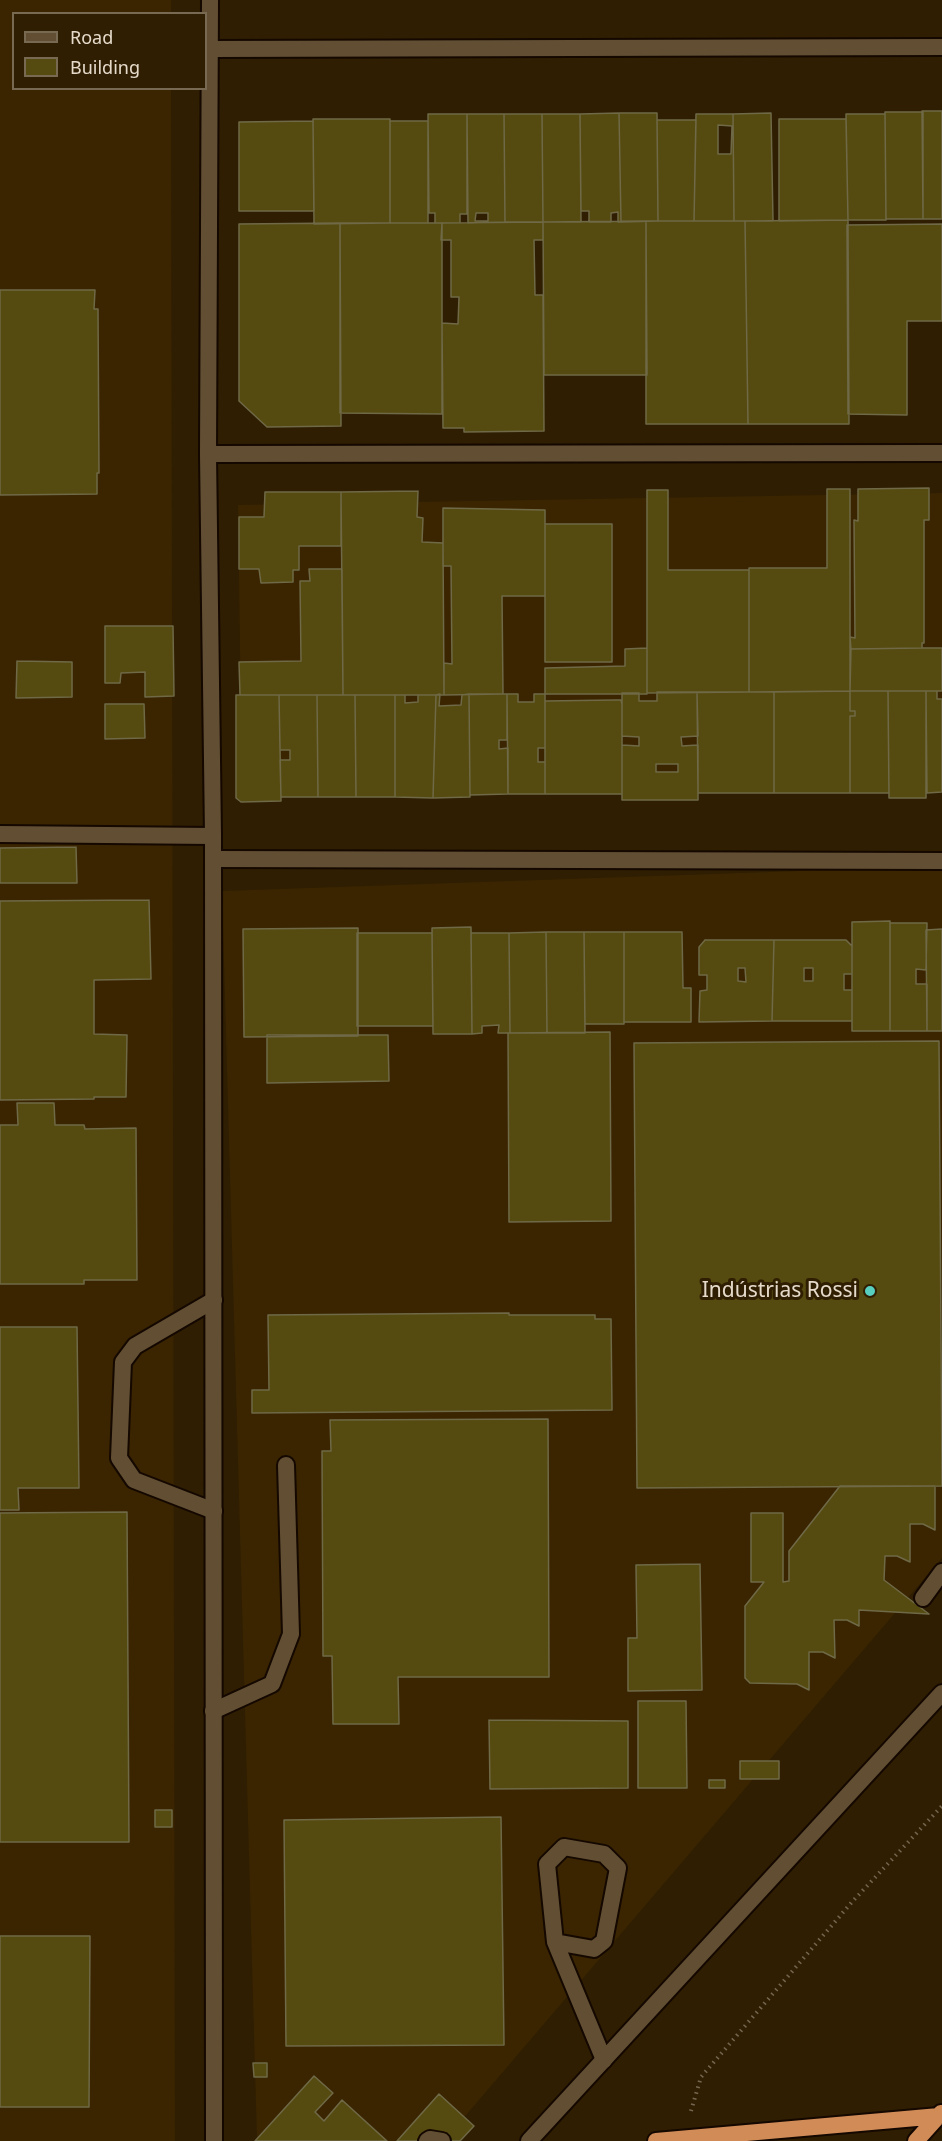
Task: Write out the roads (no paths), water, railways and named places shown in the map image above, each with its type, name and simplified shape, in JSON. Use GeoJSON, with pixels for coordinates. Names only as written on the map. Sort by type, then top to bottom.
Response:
{"type":"FeatureCollection","features":[{"type":"Feature","properties":{"kind":"highway"},"geometry":{"type":"LineString","coordinates":[[656,2141],[940,2114]]}},
{"type":"Feature","properties":{"kind":"highway"},"geometry":{"type":"LineString","coordinates":[[916,2141],[940,2114]]}},
{"type":"Feature","properties":{"kind":"street"},"geometry":{"type":"LineString","coordinates":[[210,0],[208,454],[213,836],[214,2141]]}},
{"type":"Feature","properties":{"kind":"street"},"geometry":{"type":"LineString","coordinates":[[210,49],[942,47]]}},
{"type":"Feature","properties":{"kind":"street"},"geometry":{"type":"LineString","coordinates":[[208,454],[942,453]]}},
{"type":"Feature","properties":{"kind":"street"},"geometry":{"type":"LineString","coordinates":[[0,834],[213,836]]}},
{"type":"Feature","properties":{"kind":"street"},"geometry":{"type":"LineString","coordinates":[[213,859],[942,861]]}},
{"type":"Feature","properties":{"kind":"street"},"geometry":{"type":"LineString","coordinates":[[214,1300],[135,1346],[123,1362],[119,1458],[134,1480],[214,1511]]}},
{"type":"Feature","properties":{"kind":"street"},"geometry":{"type":"LineString","coordinates":[[213,1711],[272,1684],[291,1634],[286,1465]]}},
{"type":"Feature","properties":{"kind":"street"},"geometry":{"type":"LineString","coordinates":[[923,1598],[942,1572]]}},
{"type":"Feature","properties":{"kind":"street"},"geometry":{"type":"LineString","coordinates":[[529,2141],[942,1693]]}},
{"type":"Feature","properties":{"kind":"street"},"geometry":{"type":"LineString","coordinates":[[555,1942],[594,1949],[604,1941],[618,1868],[604,1854],[564,1847],[547,1864],[555,1942],[604,2060]]}},
{"type":"Feature","properties":{"kind":"street"},"geometry":{"type":"LineString","coordinates":[[427,2141],[430,2139],[442,2141]]}},
{"type":"Feature","properties":{"kind":"place","name":"Indústrias Rossi"},"geometry":{"type":"Point","coordinates":[870,1291]}}]}
